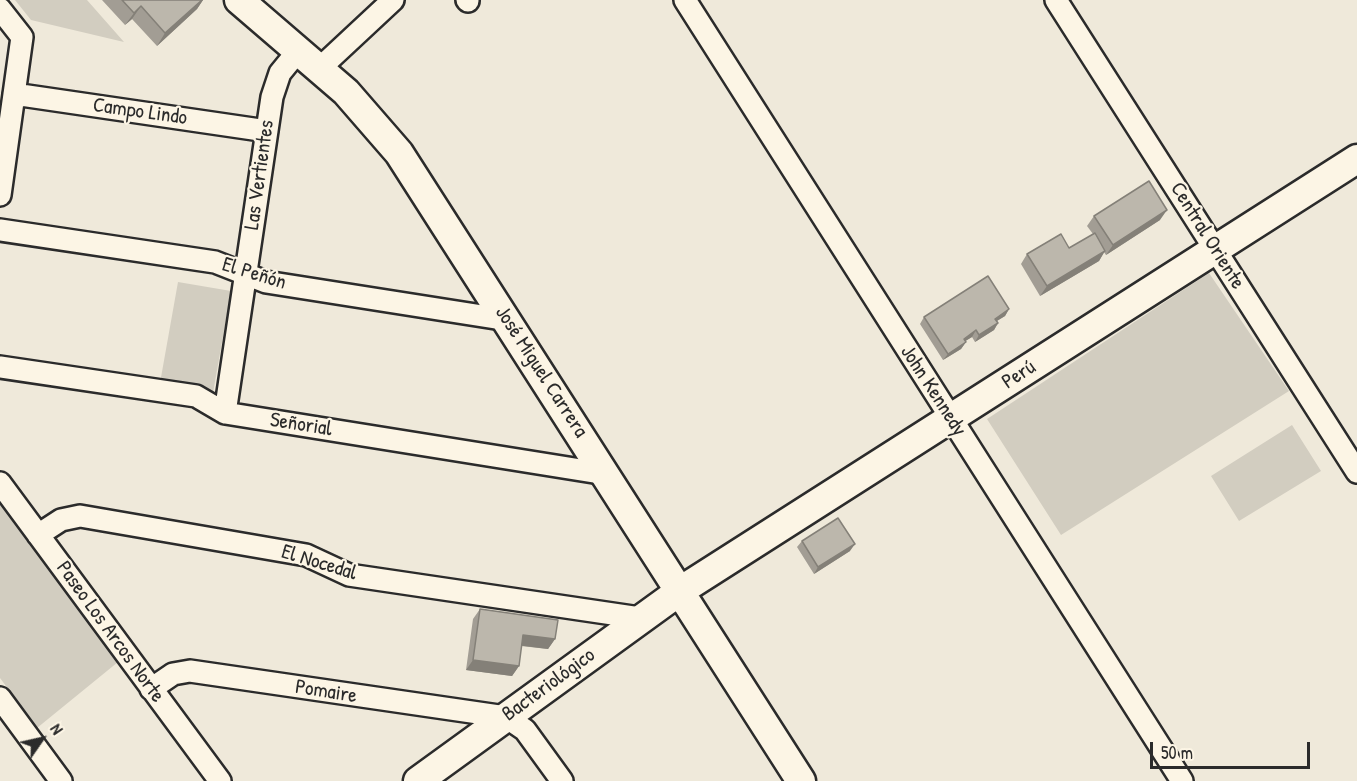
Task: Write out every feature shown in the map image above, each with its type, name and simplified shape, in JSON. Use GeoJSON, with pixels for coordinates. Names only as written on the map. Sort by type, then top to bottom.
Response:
{"type":"FeatureCollection","features":[{"type":"Feature","properties":{"kind":"street","name":"José Miguel Carrera"},"geometry":{"type":"LineString","coordinates":[[238,0],[365,111],[399,153],[801,781]]}},
{"type":"Feature","properties":{"kind":"street","name":"Las Vertientes"},"geometry":{"type":"LineString","coordinates":[[225,413],[275,85],[285,65],[308,60],[393,0]]}},
{"type":"Feature","properties":{"kind":"street","name":"John Kennedy"},"geometry":{"type":"LineString","coordinates":[[685,0],[1182,781]]}},
{"type":"Feature","properties":{"kind":"street","name":"Central Oriente"},"geometry":{"type":"LineString","coordinates":[[1056,0],[1357,472]]}},
{"type":"Feature","properties":{"kind":"street"},"geometry":{"type":"LineString","coordinates":[[0,9],[21,37],[0,195]]}},
{"type":"Feature","properties":{"kind":"street","name":"Campo Lindo"},"geometry":{"type":"LineString","coordinates":[[14,94],[267,131]]}},
{"type":"Feature","properties":{"kind":"street","name":"Perú"},"geometry":{"type":"LineString","coordinates":[[680,591],[1357,159]]}},
{"type":"Feature","properties":{"kind":"street","name":"El Peñón"},"geometry":{"type":"LineString","coordinates":[[0,230],[215,262],[266,282],[508,320]]}},
{"type":"Feature","properties":{"kind":"street","name":"Señorial"},"geometry":{"type":"LineString","coordinates":[[0,367],[196,396],[225,413],[606,474]]}},
{"type":"Feature","properties":{"kind":"street","name":"Paseo Los Arcos Norte"},"geometry":{"type":"LineString","coordinates":[[0,483],[220,781]]}},
{"type":"Feature","properties":{"kind":"street","name":"El Nocedal"},"geometry":{"type":"LineString","coordinates":[[38,535],[61,520],[80,516],[306,555],[349,575],[640,618]]}},
{"type":"Feature","properties":{"kind":"street","name":"Bacteriológico"},"geometry":{"type":"LineString","coordinates":[[418,781],[680,591]]}},
{"type":"Feature","properties":{"kind":"street","name":"Pomaire"},"geometry":{"type":"LineString","coordinates":[[152,689],[173,674],[190,671],[506,717]]}},
{"type":"Feature","properties":{"kind":"street"},"geometry":{"type":"LineString","coordinates":[[0,698],[61,781]]}},
{"type":"Feature","properties":{"kind":"street"},"geometry":{"type":"LineString","coordinates":[[506,717],[525,730],[562,781]]}},
{"type":"Feature","properties":{"kind":"shaded area"},"geometry":{"type":"Polygon","coordinates":[[[15,0],[87,0],[124,42],[31,20],[15,0]]]}},
{"type":"Feature","properties":{"kind":"shaded area"},"geometry":{"type":"Polygon","coordinates":[[[1209,273],[1289,391],[1061,535],[987,419],[1209,273]]]}},
{"type":"Feature","properties":{"kind":"shaded area"},"geometry":{"type":"Polygon","coordinates":[[[178,282],[231,291],[213,393],[160,383],[178,282]]]}},
{"type":"Feature","properties":{"kind":"shaded area"},"geometry":{"type":"Polygon","coordinates":[[[1292,425],[1321,471],[1239,521],[1211,476],[1292,425]]]}},
{"type":"Feature","properties":{"kind":"shaded area"},"geometry":{"type":"Polygon","coordinates":[[[0,502],[118,662],[37,728],[0,678],[0,502]]]}},
{"type":"Feature","properties":{"kind":"building"},"geometry":{"type":"Polygon","coordinates":[[[122,0],[202,0],[165,33],[141,6],[134,13],[122,0]]]}},
{"type":"Feature","properties":{"kind":"building"},"geometry":{"type":"Polygon","coordinates":[[[1149,181],[1167,210],[1113,245],[1094,216],[1149,181]]]}},
{"type":"Feature","properties":{"kind":"building"},"geometry":{"type":"Polygon","coordinates":[[[1095,233],[1105,251],[1047,286],[1027,254],[1061,234],[1069,248],[1095,233]]]}},
{"type":"Feature","properties":{"kind":"building"},"geometry":{"type":"Polygon","coordinates":[[[988,276],[1009,309],[995,319],[998,323],[979,335],[976,330],[964,339],[966,342],[948,354],[924,317],[988,276]]]}},
{"type":"Feature","properties":{"kind":"building"},"geometry":{"type":"Polygon","coordinates":[[[838,518],[855,544],[818,567],[802,541],[838,518]]]}},
{"type":"Feature","properties":{"kind":"building"},"geometry":{"type":"Polygon","coordinates":[[[480,609],[558,620],[555,639],[523,635],[519,666],[473,660],[480,609]]]}}]}
